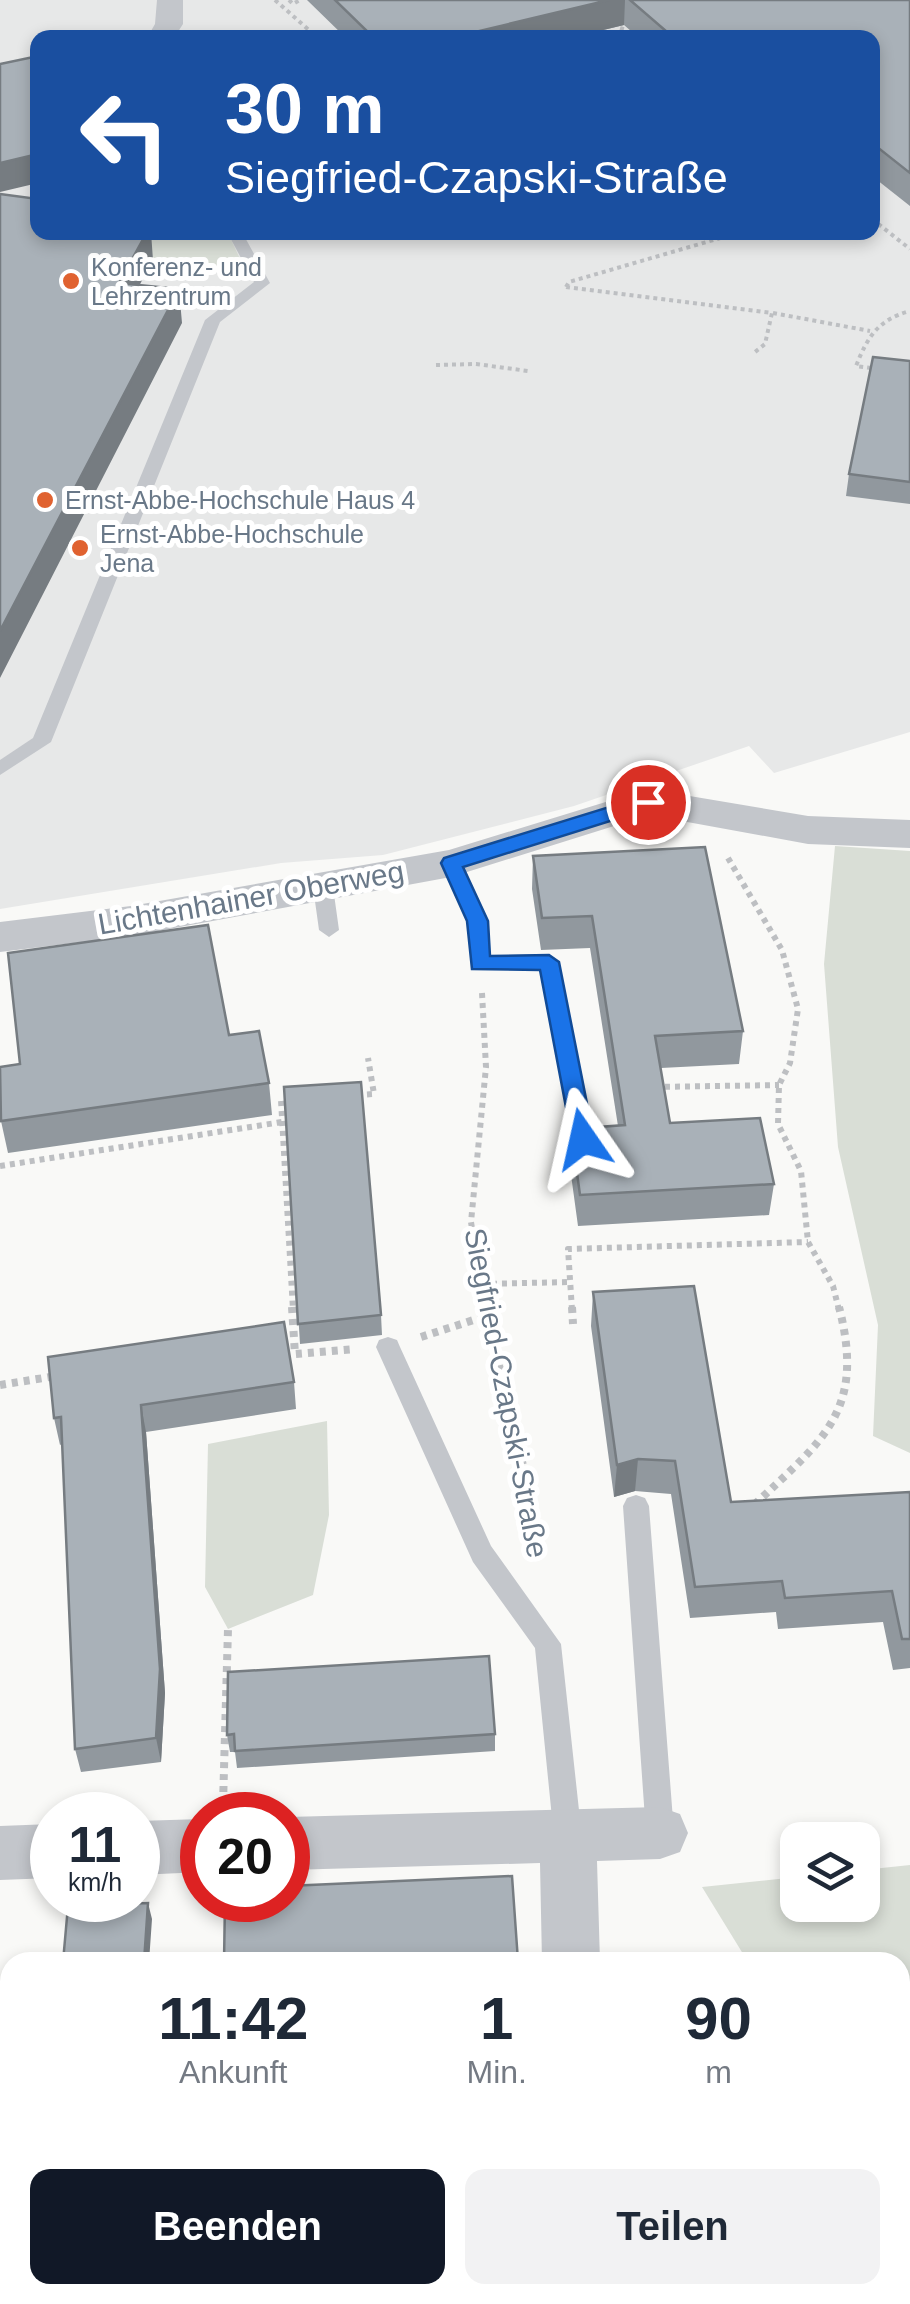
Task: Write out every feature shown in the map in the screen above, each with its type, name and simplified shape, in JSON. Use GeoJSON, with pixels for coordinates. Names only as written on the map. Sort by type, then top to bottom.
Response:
{"type":"FeatureCollection","features":[{"type":"Feature","properties":{"kind":"street"},"geometry":{"type":"LineString","coordinates":[[165,30],[170,0]]}},
{"type":"Feature","properties":{"kind":"street","name":"Lichtenhainer Oberweg"},"geometry":{"type":"LineString","coordinates":[[0,937],[131,921],[452,863],[648,802],[808,830],[910,834]]}},
{"type":"Feature","properties":{"kind":"street"},"geometry":{"type":"LineString","coordinates":[[310,1844],[660,1833]]}},
{"type":"Feature","properties":{"kind":"street"},"geometry":{"type":"LineString","coordinates":[[568,1838],[571,1952]]}},
{"type":"Feature","properties":{"kind":"street"},"geometry":{"type":"LineString","coordinates":[[0,1852],[30,1851]]}},
{"type":"Feature","properties":{"kind":"lane"},"geometry":{"type":"LineString","coordinates":[[0,769],[41,742],[212,320],[262,283],[238,240]]}},
{"type":"Feature","properties":{"kind":"lane"},"geometry":{"type":"LineString","coordinates":[[452,863],[478,921],[480,963],[549,962],[583,1139]]}},
{"type":"Feature","properties":{"kind":"lane"},"geometry":{"type":"LineString","coordinates":[[323,886],[329,930]]}},
{"type":"Feature","properties":{"kind":"lane","name":"Siegfried-Czapski-Straße"},"geometry":{"type":"LineString","coordinates":[[388,1347],[482,1554],[548,1644]]}},
{"type":"Feature","properties":{"kind":"lane"},"geometry":{"type":"LineString","coordinates":[[636,1506],[660,1833]]}},
{"type":"Feature","properties":{"kind":"lane"},"geometry":{"type":"LineString","coordinates":[[548,1644],[568,1838]]}},
{"type":"Feature","properties":{"kind":"path"},"geometry":{"type":"LineString","coordinates":[[275,0],[309,30]]}},
{"type":"Feature","properties":{"kind":"path"},"geometry":{"type":"LineString","coordinates":[[288,0],[293,4],[300,0]]}},
{"type":"Feature","properties":{"kind":"path"},"geometry":{"type":"LineString","coordinates":[[622,30],[626,14]]}},
{"type":"Feature","properties":{"kind":"path"},"geometry":{"type":"LineString","coordinates":[[880,225],[910,248]]}},
{"type":"Feature","properties":{"kind":"path"},"geometry":{"type":"LineString","coordinates":[[714,240],[568,282],[566,288],[772,313],[870,331]]}},
{"type":"Feature","properties":{"kind":"path"},"geometry":{"type":"LineString","coordinates":[[892,371],[856,366],[870,331],[891,316],[910,311]]}},
{"type":"Feature","properties":{"kind":"path"},"geometry":{"type":"LineString","coordinates":[[755,352],[765,344],[772,313]]}},
{"type":"Feature","properties":{"kind":"path"},"geometry":{"type":"LineString","coordinates":[[436,365],[476,364],[528,371]]}},
{"type":"Feature","properties":{"kind":"path"},"geometry":{"type":"LineString","coordinates":[[696,812],[741,877],[782,950],[798,1009],[790,1063],[779,1085],[778,1124],[801,1171],[808,1242],[833,1286],[846,1339],[844,1394],[825,1438],[754,1505]]}},
{"type":"Feature","properties":{"kind":"path","name":"Siegfried-Czapski-Straße"},"geometry":{"type":"LineString","coordinates":[[480,963],[486,1067],[471,1222],[486,1316],[530,1495],[548,1644]]}},
{"type":"Feature","properties":{"kind":"path"},"geometry":{"type":"LineString","coordinates":[[356,1095],[374,1094],[368,1058]]}},
{"type":"Feature","properties":{"kind":"path"},"geometry":{"type":"LineString","coordinates":[[573,1088],[779,1085]]}},
{"type":"Feature","properties":{"kind":"path"},"geometry":{"type":"LineString","coordinates":[[300,1099],[281,1100],[296,1354],[388,1347],[486,1316]]}},
{"type":"Feature","properties":{"kind":"path"},"geometry":{"type":"LineString","coordinates":[[0,1166],[282,1122]]}},
{"type":"Feature","properties":{"kind":"path"},"geometry":{"type":"LineString","coordinates":[[573,1324],[568,1249],[808,1242]]}},
{"type":"Feature","properties":{"kind":"path"},"geometry":{"type":"LineString","coordinates":[[482,1284],[570,1282]]}},
{"type":"Feature","properties":{"kind":"path"},"geometry":{"type":"LineString","coordinates":[[275,1341],[294,1338]]}},
{"type":"Feature","properties":{"kind":"path"},"geometry":{"type":"LineString","coordinates":[[0,1385],[59,1376]]}},
{"type":"Feature","properties":{"kind":"path"},"geometry":{"type":"LineString","coordinates":[[223,1792],[228,1629]]}},
{"type":"Feature","properties":{"kind":"shaded area"},"geometry":{"type":"Polygon","coordinates":[[[0,0],[910,0],[910,732],[774,773],[749,746],[574,806],[383,855],[281,863],[0,909],[0,0]]]}},
{"type":"Feature","properties":{"kind":"shaded area"},"geometry":{"type":"Polygon","coordinates":[[[130,240],[231,240],[246,272],[116,255],[130,240]]]}},
{"type":"Feature","properties":{"kind":"shaded area"},"geometry":{"type":"Polygon","coordinates":[[[835,846],[910,851],[910,1453],[873,1436],[878,1325],[838,1147],[824,964],[835,846]]]}},
{"type":"Feature","properties":{"kind":"shaded area"},"geometry":{"type":"Polygon","coordinates":[[[327,1421],[329,1515],[313,1595],[228,1629],[205,1587],[208,1444],[327,1421]]]}},
{"type":"Feature","properties":{"kind":"shaded area"},"geometry":{"type":"Polygon","coordinates":[[[910,1865],[910,1952],[742,1952],[702,1887],[780,1879],[780,1922],[880,1922],[880,1868],[910,1865]]]}},
{"type":"Feature","properties":{"kind":"building"},"geometry":{"type":"Polygon","coordinates":[[[335,0],[609,0],[483,30],[366,30],[335,0]]]}},
{"type":"Feature","properties":{"kind":"building"},"geometry":{"type":"Polygon","coordinates":[[[630,0],[910,0],[910,173],[880,149],[880,30],[665,30],[630,0]]]}},
{"type":"Feature","properties":{"kind":"building"},"geometry":{"type":"Polygon","coordinates":[[[30,58],[30,156],[0,163],[0,64],[30,58]]]}},
{"type":"Feature","properties":{"kind":"building","name":"Ernst-Abbe-Hochschule Haus 4"},"geometry":{"type":"Polygon","coordinates":[[[0,194],[30,198],[30,240],[143,240],[119,283],[179,289],[0,631],[0,194]]]}},
{"type":"Feature","properties":{"kind":"building"},"geometry":{"type":"Polygon","coordinates":[[[873,357],[910,361],[910,482],[849,474],[873,357]]]}},
{"type":"Feature","properties":{"kind":"building"},"geometry":{"type":"Polygon","coordinates":[[[705,847],[743,1031],[655,1036],[670,1123],[760,1118],[774,1184],[580,1195],[571,1129],[625,1125],[592,916],[542,918],[533,856],[705,847]]]}},
{"type":"Feature","properties":{"kind":"building"},"geometry":{"type":"Polygon","coordinates":[[[208,925],[229,1035],[259,1031],[269,1083],[1,1121],[0,1067],[20,1064],[8,953],[208,925]]]}},
{"type":"Feature","properties":{"kind":"building"},"geometry":{"type":"Polygon","coordinates":[[[361,1082],[381,1315],[298,1324],[284,1087],[361,1082]]]}},
{"type":"Feature","properties":{"kind":"building"},"geometry":{"type":"Polygon","coordinates":[[[694,1286],[731,1502],[910,1492],[910,1639],[902,1639],[892,1591],[785,1598],[782,1581],[695,1587],[675,1461],[638,1459],[617,1465],[593,1292],[694,1286]]]}},
{"type":"Feature","properties":{"kind":"building"},"geometry":{"type":"Polygon","coordinates":[[[284,1322],[294,1382],[141,1405],[160,1669],[156,1738],[75,1749],[61,1417],[54,1418],[48,1357],[284,1322]]]}},
{"type":"Feature","properties":{"kind":"building"},"geometry":{"type":"Polygon","coordinates":[[[489,1656],[495,1734],[235,1751],[234,1734],[227,1735],[228,1672],[489,1656]]]}},
{"type":"Feature","properties":{"kind":"building"},"geometry":{"type":"Polygon","coordinates":[[[512,1876],[517,1952],[224,1952],[225,1922],[310,1922],[310,1885],[512,1876]]]}},
{"type":"Feature","properties":{"kind":"building"},"geometry":{"type":"Polygon","coordinates":[[[67,1922],[147,1922],[145,1952],[64,1952],[67,1922]]]}},
{"type":"Feature","properties":{"kind":"place","name":"Konferenz- und Lehrzentrum"},"geometry":{"type":"Point","coordinates":[71,281]}},
{"type":"Feature","properties":{"kind":"place","name":"Ernst-Abbe-Hochschule Haus 4"},"geometry":{"type":"Point","coordinates":[45,500]}},
{"type":"Feature","properties":{"kind":"place","name":"Ernst-Abbe-Hochschule Jena"},"geometry":{"type":"Point","coordinates":[80,548]}},
{"type":"Feature","properties":{"kind":"route"},"geometry":{"type":"LineString","coordinates":[[583,1139],[549,962],[480,963],[478,921],[452,863],[648,802]]}}]}
